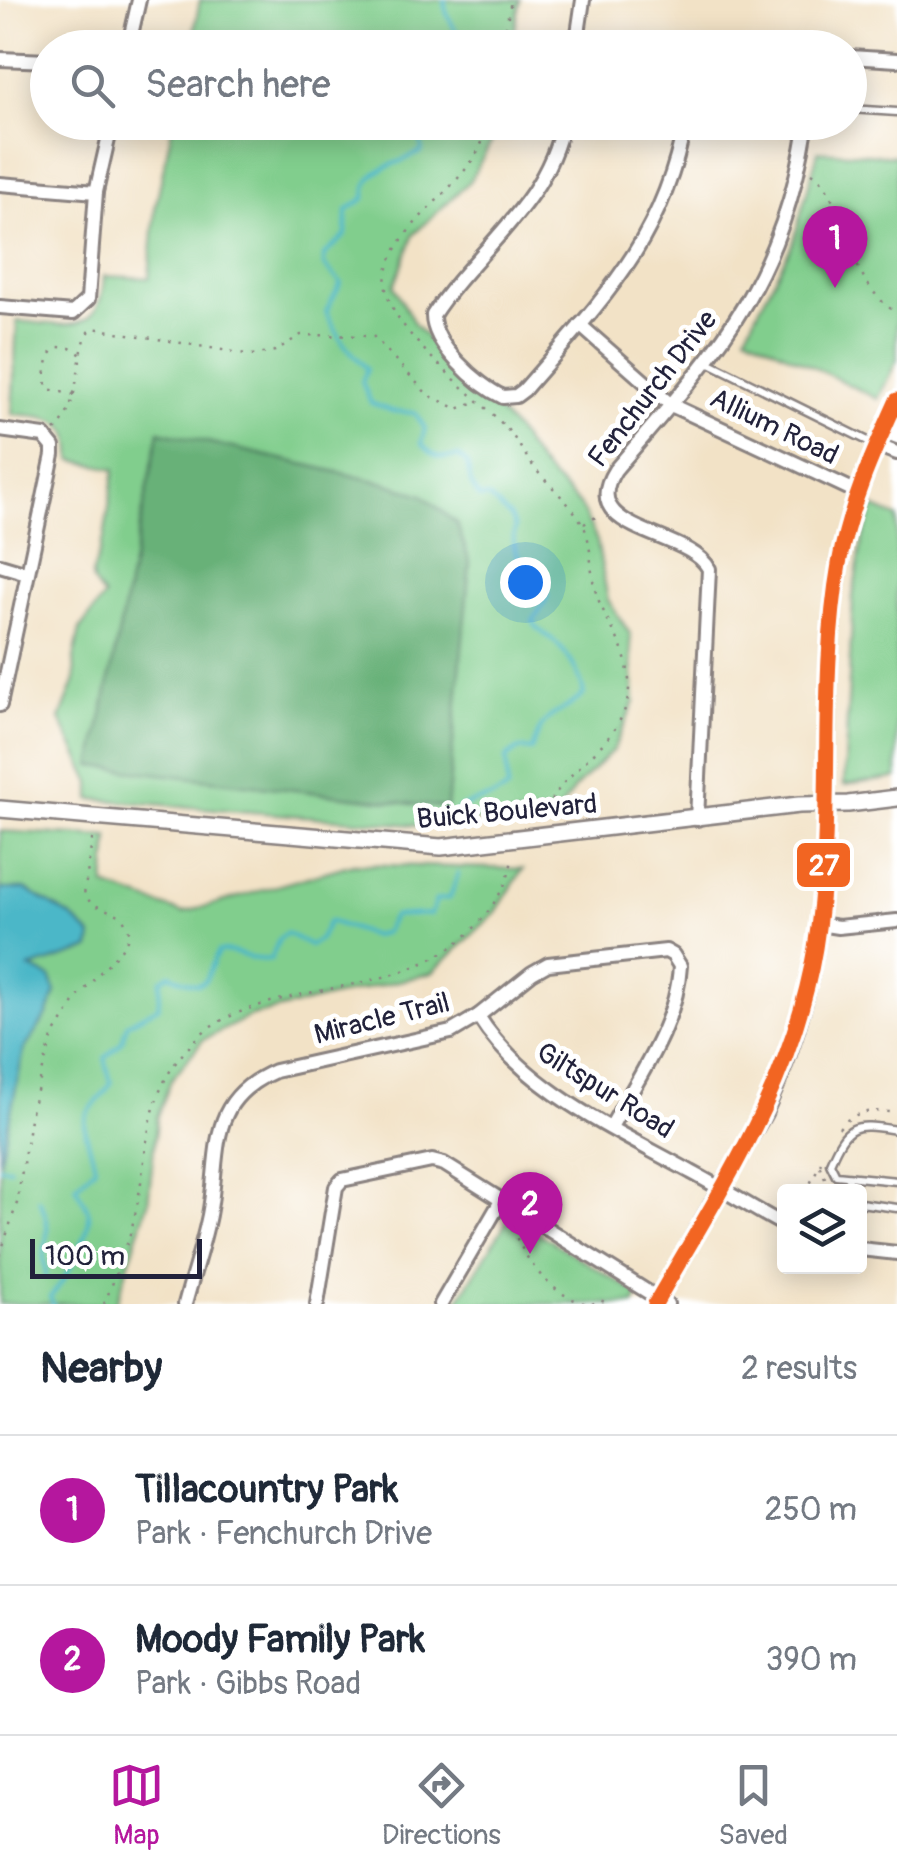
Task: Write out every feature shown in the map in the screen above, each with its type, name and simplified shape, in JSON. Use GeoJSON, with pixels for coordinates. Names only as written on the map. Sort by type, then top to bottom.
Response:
{"type":"FeatureCollection","features":[{"type":"Feature","properties":{"kind":"street"},"geometry":{"type":"LineString","coordinates":[[132,30],[139,0]]}},
{"type":"Feature","properties":{"kind":"street"},"geometry":{"type":"LineString","coordinates":[[579,30],[584,0]]}},
{"type":"Feature","properties":{"kind":"street"},"geometry":{"type":"LineString","coordinates":[[867,58],[897,60]]}},
{"type":"Feature","properties":{"kind":"street"},"geometry":{"type":"LineString","coordinates":[[0,59],[30,60]]}},
{"type":"Feature","properties":{"kind":"street"},"geometry":{"type":"LineString","coordinates":[[0,307],[73,313],[85,306],[96,192],[108,140]]}},
{"type":"Feature","properties":{"kind":"street"},"geometry":{"type":"LineString","coordinates":[[558,140],[533,195],[433,316],[432,328],[444,348],[494,392],[510,398],[524,390],[627,269],[653,225],[675,168],[681,140]]}},
{"type":"Feature","properties":{"kind":"street","name":"Fenchurch Drive"},"geometry":{"type":"LineString","coordinates":[[697,819],[709,570],[698,555],[616,516],[607,504],[606,486],[615,470],[708,362],[744,311],[776,245],[796,182],[804,140]]}},
{"type":"Feature","properties":{"kind":"street"},"geometry":{"type":"LineString","coordinates":[[0,184],[96,192]]}},
{"type":"Feature","properties":{"kind":"street","name":"Allium Road"},"geometry":{"type":"LineString","coordinates":[[580,325],[671,405],[857,492]]}},
{"type":"Feature","properties":{"kind":"street"},"geometry":{"type":"LineString","coordinates":[[318,1304],[336,1187],[342,1180],[438,1162],[660,1302],[779,1080],[806,993],[818,924],[835,595],[857,492],[897,400]]}},
{"type":"Feature","properties":{"kind":"street"},"geometry":{"type":"LineString","coordinates":[[0,430],[37,433],[46,438],[54,455],[0,705]]}},
{"type":"Feature","properties":{"kind":"street"},"geometry":{"type":"LineString","coordinates":[[876,445],[897,454]]}},
{"type":"Feature","properties":{"kind":"street"},"geometry":{"type":"LineString","coordinates":[[0,564],[28,574]]}},
{"type":"Feature","properties":{"kind":"street","name":"Buick Boulevard"},"geometry":{"type":"LineString","coordinates":[[0,809],[441,848],[760,810],[897,798]]}},
{"type":"Feature","properties":{"kind":"street"},"geometry":{"type":"LineString","coordinates":[[818,924],[838,927],[897,921]]}},
{"type":"Feature","properties":{"kind":"street","name":"Miracle Trail"},"geometry":{"type":"LineString","coordinates":[[185,1304],[209,1214],[219,1129],[240,1094],[275,1071],[436,1036],[478,1016],[532,972],[548,964],[656,952],[673,955],[680,966],[680,978],[668,1016],[611,1127]]}},
{"type":"Feature","properties":{"kind":"street","name":"Giltspur Road"},"geometry":{"type":"LineString","coordinates":[[478,1016],[514,1064],[611,1127],[777,1220]]}},
{"type":"Feature","properties":{"kind":"street"},"geometry":{"type":"LineString","coordinates":[[440,1304],[501,1201]]}},
{"type":"Feature","properties":{"kind":"street"},"geometry":{"type":"LineString","coordinates":[[867,1250],[897,1253]]}},
{"type":"Feature","properties":{"kind":"lane"},"geometry":{"type":"LineString","coordinates":[[867,110],[897,112]]}},
{"type":"Feature","properties":{"kind":"lane"},"geometry":{"type":"LineString","coordinates":[[708,362],[876,445]]}},
{"type":"Feature","properties":{"kind":"lane"},"geometry":{"type":"LineString","coordinates":[[897,1130],[859,1125],[846,1131],[830,1163],[836,1175],[897,1181]]}},
{"type":"Feature","properties":{"kind":"lane"},"geometry":{"type":"LineString","coordinates":[[849,1177],[849,1184]]}},
{"type":"Feature","properties":{"kind":"lane"},"geometry":{"type":"LineString","coordinates":[[867,1205],[897,1208]]}},
{"type":"Feature","properties":{"kind":"path"},"geometry":{"type":"LineString","coordinates":[[505,30],[511,0]]}},
{"type":"Feature","properties":{"kind":"path"},"geometry":{"type":"LineString","coordinates":[[482,140],[457,179],[409,228],[387,270],[385,282],[393,310],[435,360],[480,398],[583,525],[597,596],[623,652],[629,680],[621,719],[547,806],[545,820]]}},
{"type":"Feature","properties":{"kind":"path"},"geometry":{"type":"LineString","coordinates":[[812,173],[821,180],[834,205],[858,273],[897,314]]}},
{"type":"Feature","properties":{"kind":"path"},"geometry":{"type":"LineString","coordinates":[[46,438],[63,423],[75,396],[86,332],[93,328],[252,355],[267,354],[291,338],[365,334],[378,341],[428,395],[458,409],[480,398]]}},
{"type":"Feature","properties":{"kind":"path"},"geometry":{"type":"LineString","coordinates":[[75,396],[52,392],[45,379],[52,350],[70,348],[82,354]]}},
{"type":"Feature","properties":{"kind":"path"},"geometry":{"type":"LineString","coordinates":[[583,525],[604,512]]}},
{"type":"Feature","properties":{"kind":"path"},"geometry":{"type":"LineString","coordinates":[[0,1255],[17,1203],[32,1112],[52,1038],[77,998],[124,946],[130,934],[122,916],[97,907],[84,894],[93,834]]}},
{"type":"Feature","properties":{"kind":"path"},"geometry":{"type":"LineString","coordinates":[[104,1304],[124,1257],[136,1210],[151,1111],[172,1065],[207,1028],[253,1006],[404,973],[448,952],[483,919],[506,885],[512,858]]}},
{"type":"Feature","properties":{"kind":"path"},"geometry":{"type":"LineString","coordinates":[[820,1165],[828,1184]]}},
{"type":"Feature","properties":{"kind":"path"},"geometry":{"type":"LineString","coordinates":[[508,1217],[520,1249],[534,1269],[566,1295],[590,1304],[600,1300],[610,1304]]}},
{"type":"Feature","properties":{"kind":"green space"},"geometry":{"type":"Polygon","coordinates":[[[200,0],[520,0],[515,30],[194,30],[200,0]]]}},
{"type":"Feature","properties":{"kind":"green space"},"geometry":{"type":"Polygon","coordinates":[[[169,140],[492,140],[469,182],[414,234],[394,286],[415,325],[516,431],[541,467],[580,505],[597,541],[608,600],[630,634],[635,702],[613,750],[574,789],[559,811],[425,826],[91,799],[91,783],[60,719],[75,680],[74,658],[80,629],[104,597],[92,575],[104,538],[115,469],[72,460],[68,434],[56,421],[12,414],[17,321],[77,323],[96,310],[104,276],[149,278],[155,209],[169,140]]]}},
{"type":"Feature","properties":{"kind":"green space"},"geometry":{"type":"Polygon","coordinates":[[[818,151],[897,156],[897,360],[878,399],[746,334],[793,243],[818,151]]]}},
{"type":"Feature","properties":{"kind":"green space"},"geometry":{"type":"Polygon","coordinates":[[[159,431],[385,483],[423,495],[457,524],[470,563],[447,808],[92,766],[159,431]]]}},
{"type":"Feature","properties":{"kind":"green space"},"geometry":{"type":"Polygon","coordinates":[[[873,507],[897,517],[897,778],[844,785],[853,596],[862,541],[873,507]]]}},
{"type":"Feature","properties":{"kind":"green space"},"geometry":{"type":"Polygon","coordinates":[[[0,831],[109,837],[105,886],[183,913],[353,864],[523,869],[496,912],[432,973],[251,1016],[203,1040],[171,1080],[157,1118],[148,1203],[116,1304],[0,1304],[0,831]]]}},
{"type":"Feature","properties":{"kind":"green space"},"geometry":{"type":"Polygon","coordinates":[[[510,1216],[635,1292],[638,1297],[634,1304],[456,1304],[510,1216]]]}},
{"type":"Feature","properties":{"kind":"water"},"geometry":{"type":"Polygon","coordinates":[[[0,889],[25,889],[72,917],[92,936],[90,949],[30,968],[50,977],[56,992],[47,1015],[24,1050],[0,1162],[0,889]]]}},
{"type":"Feature","properties":{"kind":"waterway"},"geometry":{"type":"LineString","coordinates":[[445,0],[455,30]]}},
{"type":"Feature","properties":{"kind":"waterway"},"geometry":{"type":"LineString","coordinates":[[420,140],[422,151],[377,172],[366,187],[365,198],[347,210],[346,235],[324,255],[324,265],[341,283],[326,312],[343,343],[367,369],[362,382],[371,403],[392,411],[415,413],[425,428],[421,443],[425,448],[437,456],[458,456],[467,463],[471,484],[479,498],[488,497],[510,517],[515,528],[516,551],[548,596],[533,622],[566,655],[584,694],[548,719],[532,750],[519,749],[506,758],[508,789],[458,810],[456,824]]}},
{"type":"Feature","properties":{"kind":"waterway"},"geometry":{"type":"LineString","coordinates":[[53,1304],[50,1297],[75,1258],[88,1224],[87,1208],[76,1186],[95,1167],[85,1123],[111,1083],[105,1058],[122,1042],[127,1024],[158,1007],[161,980],[170,974],[193,984],[204,982],[219,951],[271,959],[279,939],[286,933],[310,945],[320,939],[329,921],[374,936],[385,932],[393,916],[431,914],[436,900],[450,898],[458,874]]}},
{"type":"Feature","properties":{"kind":"waterway"},"geometry":{"type":"LineString","coordinates":[[0,1167],[10,1168]]}},
{"type":"Feature","properties":{"kind":"waterway"},"geometry":{"type":"LineString","coordinates":[[39,1200],[47,1226],[46,1276]]}},
{"type":"Feature","properties":{"kind":"transit line","name":"27"},"geometry":{"type":"LineString","coordinates":[[655,1304],[751,1133],[790,1044],[805,997],[815,948],[825,852],[829,660],[839,564],[855,501],[897,400]]}},
{"type":"Feature","properties":{"kind":"place","name":"Tillacountry Park"},"geometry":{"type":"Point","coordinates":[835,288]}},
{"type":"Feature","properties":{"kind":"place","name":"Moody Family Park"},"geometry":{"type":"Point","coordinates":[530,1254]}}]}
